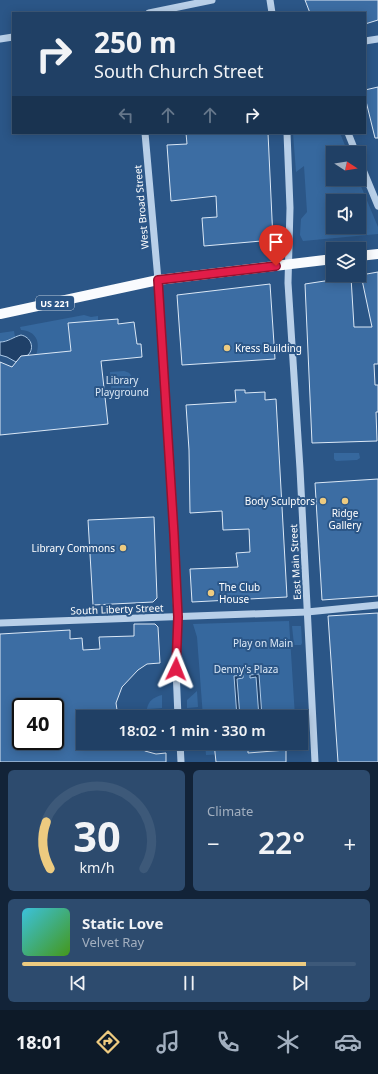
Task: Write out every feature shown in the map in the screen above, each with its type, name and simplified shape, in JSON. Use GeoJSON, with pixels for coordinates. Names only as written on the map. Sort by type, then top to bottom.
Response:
{"type":"FeatureCollection","features":[{"type":"Feature","properties":{"kind":"main road"},"geometry":{"type":"LineString","coordinates":[[366,255],[378,254]]}},
{"type":"Feature","properties":{"kind":"main road","name":"US 221"},"geometry":{"type":"LineString","coordinates":[[0,314],[158,280],[326,260]]}},
{"type":"Feature","properties":{"kind":"street"},"geometry":{"type":"LineString","coordinates":[[154,12],[212,0]]}},
{"type":"Feature","properties":{"kind":"street"},"geometry":{"type":"LineString","coordinates":[[270,0],[272,12]]}},
{"type":"Feature","properties":{"kind":"street"},"geometry":{"type":"LineString","coordinates":[[0,39],[12,37]]}},
{"type":"Feature","properties":{"kind":"street"},"geometry":{"type":"LineString","coordinates":[[366,41],[378,39]]}},
{"type":"Feature","properties":{"kind":"street","name":"West Broad Street"},"geometry":{"type":"LineString","coordinates":[[144,134],[158,280],[171,473],[178,617],[176,669],[178,710]]}},
{"type":"Feature","properties":{"kind":"street","name":"East Main Street"},"geometry":{"type":"LineString","coordinates":[[287,134],[290,208],[288,283],[315,762]]}},
{"type":"Feature","properties":{"kind":"street"},"geometry":{"type":"LineString","coordinates":[[348,134],[353,146]]}},
{"type":"Feature","properties":{"kind":"street"},"geometry":{"type":"LineString","coordinates":[[366,177],[378,206]]}},
{"type":"Feature","properties":{"kind":"street","name":"South Liberty Street"},"geometry":{"type":"LineString","coordinates":[[0,623],[307,612],[378,605]]}},
{"type":"Feature","properties":{"kind":"street"},"geometry":{"type":"LineString","coordinates":[[180,750],[181,762]]}},
{"type":"Feature","properties":{"kind":"green space"},"geometry":{"type":"Polygon","coordinates":[[[293,134],[340,134],[345,146],[326,146],[326,186],[361,186],[364,194],[326,194],[326,234],[366,234],[366,198],[378,227],[378,234],[303,241],[300,235],[301,219],[307,212],[304,166],[296,172],[293,134]]]}},
{"type":"Feature","properties":{"kind":"green space"},"geometry":{"type":"Polygon","coordinates":[[[84,315],[91,317],[98,316],[98,321],[68,324],[71,351],[36,355],[38,346],[36,338],[30,332],[21,330],[20,327],[84,315]]]}},
{"type":"Feature","properties":{"kind":"green space"},"geometry":{"type":"Polygon","coordinates":[[[14,331],[15,337],[9,341],[0,342],[0,333],[14,331]]]}},
{"type":"Feature","properties":{"kind":"green space","name":"Library Playground"},"geometry":{"type":"Polygon","coordinates":[[[124,371],[132,376],[134,385],[132,391],[127,396],[112,398],[110,372],[124,371]]]}},
{"type":"Feature","properties":{"kind":"green space"},"geometry":{"type":"Polygon","coordinates":[[[334,453],[359,453],[360,458],[357,460],[336,461],[334,459],[334,453]]]}},
{"type":"Feature","properties":{"kind":"green space","name":"Denny's Plaza"},"geometry":{"type":"Polygon","coordinates":[[[289,621],[295,710],[202,710],[197,637],[193,624],[289,621]]]}},
{"type":"Feature","properties":{"kind":"green space"},"geometry":{"type":"Polygon","coordinates":[[[292,626],[301,626],[301,645],[294,645],[292,626]]]}},
{"type":"Feature","properties":{"kind":"green space"},"geometry":{"type":"Polygon","coordinates":[[[197,691],[198,707],[187,708],[187,700],[197,691]]]}},
{"type":"Feature","properties":{"kind":"green space"},"geometry":{"type":"Polygon","coordinates":[[[162,695],[162,708],[147,709],[152,700],[162,695]]]}},
{"type":"Feature","properties":{"kind":"green space"},"geometry":{"type":"Polygon","coordinates":[[[206,750],[297,750],[206,755],[206,750]]]}},
{"type":"Feature","properties":{"kind":"shaded area"},"geometry":{"type":"Polygon","coordinates":[[[21,335],[27,338],[31,343],[31,349],[28,355],[16,362],[0,355],[0,342],[21,335]]]}},
{"type":"Feature","properties":{"kind":"shaded area"},"geometry":{"type":"Polygon","coordinates":[[[259,674],[262,710],[258,710],[256,677],[250,678],[250,675],[259,674]]]}},
{"type":"Feature","properties":{"kind":"shaded area"},"geometry":{"type":"Polygon","coordinates":[[[243,675],[243,678],[237,679],[239,710],[236,710],[234,676],[243,675]]]}},
{"type":"Feature","properties":{"kind":"building"},"geometry":{"type":"Polygon","coordinates":[[[305,0],[378,0],[378,20],[366,24],[366,12],[310,12],[305,0]]]}},
{"type":"Feature","properties":{"kind":"building"},"geometry":{"type":"Polygon","coordinates":[[[378,87],[378,138],[375,138],[366,101],[366,90],[378,87]]]}},
{"type":"Feature","properties":{"kind":"building"},"geometry":{"type":"Polygon","coordinates":[[[186,134],[268,134],[273,240],[204,246],[202,218],[217,217],[216,196],[171,201],[167,145],[187,144],[186,134]]]}},
{"type":"Feature","properties":{"kind":"building"},"geometry":{"type":"Polygon","coordinates":[[[378,272],[378,364],[374,364],[375,385],[378,385],[378,412],[376,412],[377,441],[312,443],[305,284],[326,281],[351,282],[354,327],[372,327],[362,282],[366,282],[366,274],[378,272]]]}},
{"type":"Feature","properties":{"kind":"building"},"geometry":{"type":"Polygon","coordinates":[[[270,284],[275,359],[182,365],[177,295],[270,284]]]}},
{"type":"Feature","properties":{"kind":"building"},"geometry":{"type":"Polygon","coordinates":[[[118,319],[118,324],[134,322],[137,344],[141,344],[142,357],[101,361],[108,424],[0,435],[0,362],[12,367],[21,356],[71,351],[68,323],[118,319]]]}},
{"type":"Feature","properties":{"kind":"building"},"geometry":{"type":"Polygon","coordinates":[[[235,390],[245,390],[245,393],[265,392],[265,400],[276,399],[287,597],[192,602],[190,569],[238,567],[236,553],[250,552],[249,529],[223,530],[222,511],[190,513],[189,450],[186,405],[236,402],[235,390]]]}},
{"type":"Feature","properties":{"kind":"building"},"geometry":{"type":"Polygon","coordinates":[[[378,479],[378,596],[322,600],[315,483],[378,479]]]}},
{"type":"Feature","properties":{"kind":"building","name":"Library Commons"},"geometry":{"type":"Polygon","coordinates":[[[154,517],[157,598],[153,602],[93,605],[88,520],[154,517]]]}},
{"type":"Feature","properties":{"kind":"building"},"geometry":{"type":"Polygon","coordinates":[[[378,613],[378,762],[338,762],[328,616],[378,613]]]}},
{"type":"Feature","properties":{"kind":"building"},"geometry":{"type":"Polygon","coordinates":[[[134,624],[155,624],[158,627],[160,663],[147,664],[138,670],[122,687],[116,703],[117,710],[76,710],[76,750],[144,750],[156,754],[166,753],[166,762],[0,762],[0,634],[70,630],[70,639],[82,638],[83,650],[100,649],[99,637],[134,636],[134,624]]]}},
{"type":"Feature","properties":{"kind":"building"},"geometry":{"type":"Polygon","coordinates":[[[215,750],[248,750],[248,753],[286,750],[286,762],[216,762],[215,750]]]}},
{"type":"Feature","properties":{"kind":"place","name":"Kress Building"},"geometry":{"type":"Point","coordinates":[227,348]}},
{"type":"Feature","properties":{"kind":"place","name":"Body Sculptors"},"geometry":{"type":"Point","coordinates":[323,501]}},
{"type":"Feature","properties":{"kind":"place","name":"Ridge Gallery"},"geometry":{"type":"Point","coordinates":[345,501]}},
{"type":"Feature","properties":{"kind":"place","name":"Library Commons"},"geometry":{"type":"Point","coordinates":[123,548]}},
{"type":"Feature","properties":{"kind":"place","name":"The Club House"},"geometry":{"type":"Point","coordinates":[211,593]}},
{"type":"Feature","properties":{"kind":"route"},"geometry":{"type":"LineString","coordinates":[[176,669],[178,617],[171,473],[158,280],[276,266]]}},
{"type":"Feature","properties":{"kind":"park label","name":"Play on Main"},"geometry":{"type":"Point","coordinates":[263,643]}}]}
